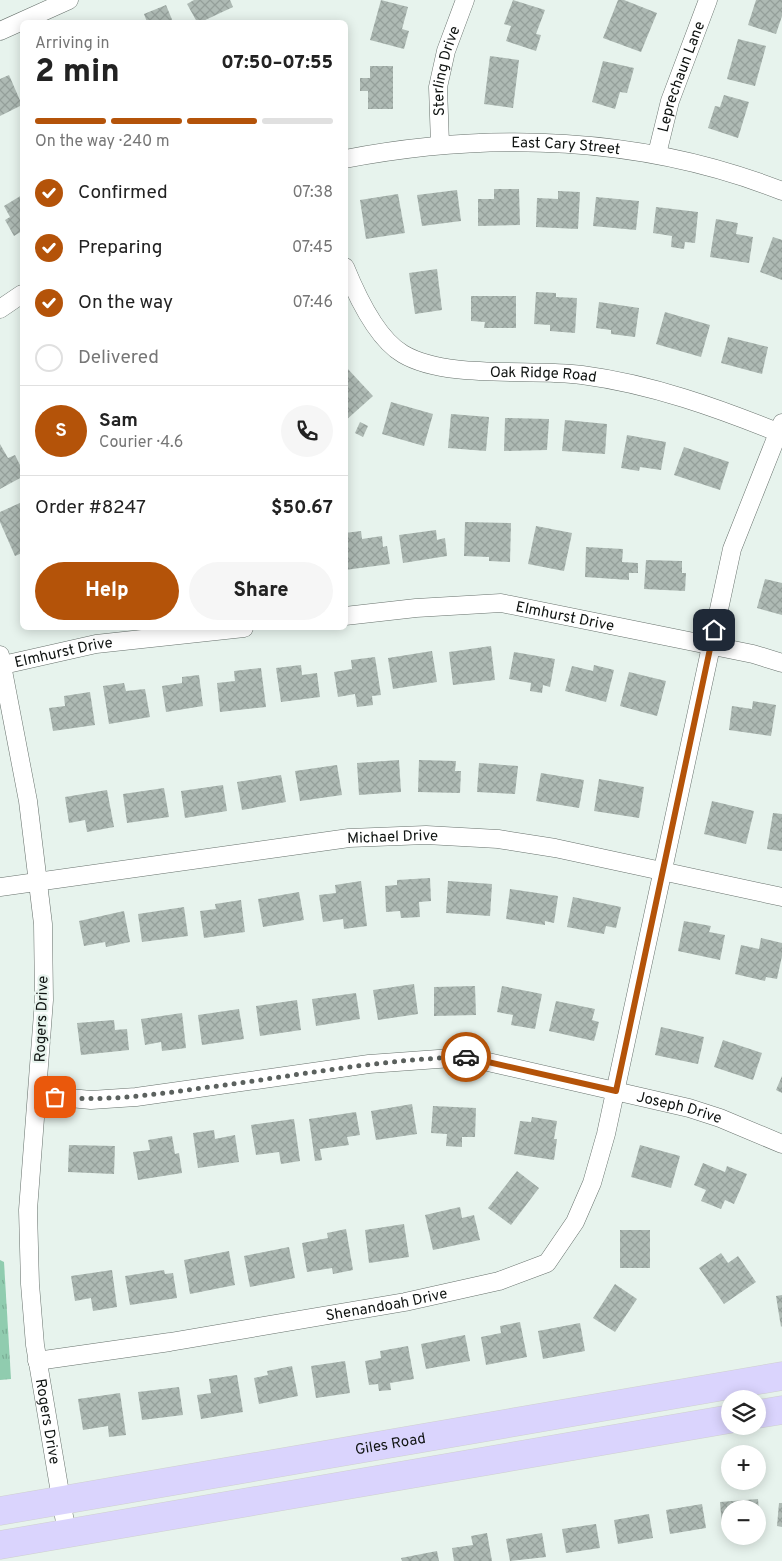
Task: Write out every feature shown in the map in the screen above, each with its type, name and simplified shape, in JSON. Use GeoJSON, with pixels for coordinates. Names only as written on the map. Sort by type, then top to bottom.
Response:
{"type":"FeatureCollection","features":[{"type":"Feature","properties":{"kind":"main road","name":"Giles Road"},"geometry":{"type":"LineString","coordinates":[[0,1511],[782,1376]]}},
{"type":"Feature","properties":{"kind":"main road"},"geometry":{"type":"LineString","coordinates":[[766,1413],[782,1410]]}},
{"type":"Feature","properties":{"kind":"main road"},"geometry":{"type":"LineString","coordinates":[[0,1545],[721,1421]]}},
{"type":"Feature","properties":{"kind":"street"},"geometry":{"type":"LineString","coordinates":[[23,20],[69,0]]}},
{"type":"Feature","properties":{"kind":"street","name":"Sterling Drive"},"geometry":{"type":"LineString","coordinates":[[440,144],[438,87],[446,51],[465,0]]}},
{"type":"Feature","properties":{"kind":"street","name":"Leprechaun Lane"},"geometry":{"type":"LineString","coordinates":[[657,154],[670,102],[708,0]]}},
{"type":"Feature","properties":{"kind":"street"},"geometry":{"type":"LineString","coordinates":[[0,30],[20,21]]}},
{"type":"Feature","properties":{"kind":"street","name":"East Cary Street"},"geometry":{"type":"LineString","coordinates":[[348,159],[440,144],[580,144],[657,154],[782,191]]}},
{"type":"Feature","properties":{"kind":"street","name":"Oak Ridge Road"},"geometry":{"type":"LineString","coordinates":[[348,274],[379,332],[402,354],[437,368],[582,375],[655,390],[781,429]]}},
{"type":"Feature","properties":{"kind":"street"},"geometry":{"type":"LineString","coordinates":[[0,309],[20,295]]}},
{"type":"Feature","properties":{"kind":"street","name":"Shenandoah Drive"},"geometry":{"type":"LineString","coordinates":[[37,1361],[170,1342],[405,1302],[500,1281],[547,1263],[575,1222],[592,1183],[616,1091],[732,549],[781,429]]}},
{"type":"Feature","properties":{"kind":"street","name":"Elmhurst Drive"},"geometry":{"type":"LineString","coordinates":[[348,616],[416,608],[501,603],[754,654],[782,663]]}},
{"type":"Feature","properties":{"kind":"street","name":"Elmhurst Drive"},"geometry":{"type":"LineString","coordinates":[[1,660],[96,644],[226,630]]}},
{"type":"Feature","properties":{"kind":"street","name":"Rogers Drive"},"geometry":{"type":"LineString","coordinates":[[1,660],[25,784],[39,881],[43,924],[44,1000],[28,1210],[30,1284],[37,1361],[67,1534]]}},
{"type":"Feature","properties":{"kind":"street","name":"Michael Drive"},"geometry":{"type":"LineString","coordinates":[[0,887],[350,838],[426,835],[498,839],[555,848],[782,897]]}},
{"type":"Feature","properties":{"kind":"street","name":"Joseph Drive"},"geometry":{"type":"LineString","coordinates":[[38,1095],[91,1100],[136,1097],[369,1064],[466,1057],[616,1091],[720,1118],[782,1144]]}},
{"type":"Feature","properties":{"kind":"green space"},"geometry":{"type":"Polygon","coordinates":[[[0,1260],[4,1262],[11,1379],[0,1380],[0,1260]]]}},
{"type":"Feature","properties":{"kind":"building"},"geometry":{"type":"Polygon","coordinates":[[[194,0],[230,0],[233,7],[205,20],[196,20],[187,4],[194,0]]]}},
{"type":"Feature","properties":{"kind":"building"},"geometry":{"type":"Polygon","coordinates":[[[381,0],[408,7],[402,29],[409,31],[404,49],[370,40],[381,0]]]}},
{"type":"Feature","properties":{"kind":"building"},"geometry":{"type":"Polygon","coordinates":[[[513,0],[545,10],[536,34],[541,35],[536,51],[506,41],[511,26],[504,24],[513,0]]]}},
{"type":"Feature","properties":{"kind":"building"},"geometry":{"type":"Polygon","coordinates":[[[618,0],[624,0],[657,13],[641,52],[603,38],[618,0]]]}},
{"type":"Feature","properties":{"kind":"building"},"geometry":{"type":"Polygon","coordinates":[[[756,0],[782,0],[782,16],[776,34],[748,25],[756,0]]]}},
{"type":"Feature","properties":{"kind":"building"},"geometry":{"type":"Polygon","coordinates":[[[166,5],[172,20],[146,20],[144,14],[166,5]]]}},
{"type":"Feature","properties":{"kind":"building"},"geometry":{"type":"Polygon","coordinates":[[[738,39],[766,46],[755,86],[727,79],[738,39]]]}},
{"type":"Feature","properties":{"kind":"building"},"geometry":{"type":"Polygon","coordinates":[[[490,56],[519,60],[513,108],[484,104],[490,56]]]}},
{"type":"Feature","properties":{"kind":"building"},"geometry":{"type":"Polygon","coordinates":[[[603,61],[634,68],[627,93],[620,92],[615,109],[592,102],[603,61]]]}},
{"type":"Feature","properties":{"kind":"building"},"geometry":{"type":"Polygon","coordinates":[[[370,66],[393,66],[393,109],[368,109],[368,91],[360,91],[360,78],[370,78],[370,66]]]}},
{"type":"Feature","properties":{"kind":"building"},"geometry":{"type":"Polygon","coordinates":[[[9,75],[20,100],[20,106],[0,116],[0,79],[9,75]]]}},
{"type":"Feature","properties":{"kind":"building"},"geometry":{"type":"Polygon","coordinates":[[[724,95],[749,102],[738,138],[708,128],[715,106],[720,107],[724,95]]]}},
{"type":"Feature","properties":{"kind":"building"},"geometry":{"type":"Polygon","coordinates":[[[494,189],[519,189],[520,225],[478,226],[478,199],[494,199],[494,189]]]}},
{"type":"Feature","properties":{"kind":"building"},"geometry":{"type":"Polygon","coordinates":[[[457,190],[461,221],[422,226],[417,195],[457,190]]]}},
{"type":"Feature","properties":{"kind":"building"},"geometry":{"type":"Polygon","coordinates":[[[558,191],[580,192],[578,229],[536,227],[537,198],[558,199],[558,191]]]}},
{"type":"Feature","properties":{"kind":"building"},"geometry":{"type":"Polygon","coordinates":[[[398,194],[405,233],[366,239],[360,200],[398,194]]]}},
{"type":"Feature","properties":{"kind":"building"},"geometry":{"type":"Polygon","coordinates":[[[20,196],[20,232],[14,236],[5,220],[10,217],[4,206],[20,196]]]}},
{"type":"Feature","properties":{"kind":"building"},"geometry":{"type":"Polygon","coordinates":[[[596,197],[639,201],[636,230],[593,226],[596,197]]]}},
{"type":"Feature","properties":{"kind":"building"},"geometry":{"type":"Polygon","coordinates":[[[656,207],[698,212],[695,243],[685,242],[684,249],[671,247],[672,236],[653,233],[656,207]]]}},
{"type":"Feature","properties":{"kind":"building"},"geometry":{"type":"Polygon","coordinates":[[[716,219],[738,223],[736,234],[753,237],[749,263],[710,257],[716,219]]]}},
{"type":"Feature","properties":{"kind":"building"},"geometry":{"type":"Polygon","coordinates":[[[773,237],[782,240],[782,280],[760,272],[773,237]]]}},
{"type":"Feature","properties":{"kind":"building"},"geometry":{"type":"Polygon","coordinates":[[[437,269],[442,310],[415,314],[409,273],[437,269]]]}},
{"type":"Feature","properties":{"kind":"building"},"geometry":{"type":"Polygon","coordinates":[[[536,292],[556,293],[556,297],[577,298],[575,333],[550,331],[550,325],[534,324],[536,292]]]}},
{"type":"Feature","properties":{"kind":"building"},"geometry":{"type":"Polygon","coordinates":[[[471,296],[516,296],[516,328],[484,328],[485,322],[471,321],[471,296]]]}},
{"type":"Feature","properties":{"kind":"building"},"geometry":{"type":"Polygon","coordinates":[[[599,302],[639,308],[635,337],[611,334],[611,330],[596,328],[599,302]]]}},
{"type":"Feature","properties":{"kind":"building"},"geometry":{"type":"Polygon","coordinates":[[[665,312],[710,325],[701,357],[656,344],[665,312]]]}},
{"type":"Feature","properties":{"kind":"building"},"geometry":{"type":"Polygon","coordinates":[[[728,337],[768,347],[762,374],[721,363],[728,337]]]}},
{"type":"Feature","properties":{"kind":"building"},"geometry":{"type":"Polygon","coordinates":[[[348,369],[373,396],[348,418],[348,369]]]}},
{"type":"Feature","properties":{"kind":"building"},"geometry":{"type":"Polygon","coordinates":[[[391,402],[433,414],[424,446],[382,434],[391,402]]]}},
{"type":"Feature","properties":{"kind":"building"},"geometry":{"type":"Polygon","coordinates":[[[451,414],[489,417],[486,451],[448,448],[451,414]]]}},
{"type":"Feature","properties":{"kind":"building"},"geometry":{"type":"Polygon","coordinates":[[[505,418],[549,419],[547,450],[504,451],[505,418]]]}},
{"type":"Feature","properties":{"kind":"building"},"geometry":{"type":"Polygon","coordinates":[[[565,420],[607,424],[605,454],[562,451],[565,420]]]}},
{"type":"Feature","properties":{"kind":"building"},"geometry":{"type":"Polygon","coordinates":[[[360,422],[368,426],[363,437],[355,433],[360,422]]]}},
{"type":"Feature","properties":{"kind":"building"},"geometry":{"type":"Polygon","coordinates":[[[627,435],[666,442],[661,470],[640,467],[639,471],[621,468],[627,435]]]}},
{"type":"Feature","properties":{"kind":"building"},"geometry":{"type":"Polygon","coordinates":[[[0,444],[8,458],[15,455],[20,465],[20,478],[0,489],[0,444]]]}},
{"type":"Feature","properties":{"kind":"building"},"geometry":{"type":"Polygon","coordinates":[[[684,447],[729,462],[720,490],[674,475],[684,447]]]}},
{"type":"Feature","properties":{"kind":"building"},"geometry":{"type":"Polygon","coordinates":[[[20,503],[20,554],[15,556],[0,522],[0,512],[20,503]]]}},
{"type":"Feature","properties":{"kind":"building"},"geometry":{"type":"Polygon","coordinates":[[[465,522],[511,523],[510,562],[489,561],[489,557],[464,556],[465,522]]]}},
{"type":"Feature","properties":{"kind":"building"},"geometry":{"type":"Polygon","coordinates":[[[536,526],[572,533],[564,571],[528,564],[536,526]]]}},
{"type":"Feature","properties":{"kind":"building"},"geometry":{"type":"Polygon","coordinates":[[[436,530],[437,540],[445,538],[447,556],[403,563],[399,535],[436,530]]]}},
{"type":"Feature","properties":{"kind":"building"},"geometry":{"type":"Polygon","coordinates":[[[361,531],[362,539],[382,536],[383,547],[387,546],[390,564],[348,570],[348,533],[361,531]]]}},
{"type":"Feature","properties":{"kind":"building"},"geometry":{"type":"Polygon","coordinates":[[[586,547],[623,549],[622,562],[638,563],[638,573],[629,573],[629,580],[585,577],[586,547]]]}},
{"type":"Feature","properties":{"kind":"building"},"geometry":{"type":"Polygon","coordinates":[[[646,560],[682,561],[682,573],[686,573],[685,591],[644,589],[646,560]]]}},
{"type":"Feature","properties":{"kind":"building"},"geometry":{"type":"Polygon","coordinates":[[[765,579],[782,583],[782,615],[757,608],[765,579]]]}},
{"type":"Feature","properties":{"kind":"building"},"geometry":{"type":"Polygon","coordinates":[[[491,646],[495,680],[453,685],[449,652],[491,646]]]}},
{"type":"Feature","properties":{"kind":"building"},"geometry":{"type":"Polygon","coordinates":[[[432,651],[437,682],[393,689],[388,658],[432,651]]]}},
{"type":"Feature","properties":{"kind":"building"},"geometry":{"type":"Polygon","coordinates":[[[514,652],[555,659],[550,687],[543,685],[542,693],[530,691],[531,683],[509,679],[514,652]]]}},
{"type":"Feature","properties":{"kind":"building"},"geometry":{"type":"Polygon","coordinates":[[[375,657],[381,695],[372,696],[373,705],[357,707],[355,694],[338,697],[334,672],[352,669],[351,660],[375,657]]]}},
{"type":"Feature","properties":{"kind":"building"},"geometry":{"type":"Polygon","coordinates":[[[301,665],[302,675],[317,673],[320,697],[281,702],[276,668],[301,665]]]}},
{"type":"Feature","properties":{"kind":"building"},"geometry":{"type":"Polygon","coordinates":[[[594,665],[614,670],[606,702],[565,691],[572,666],[593,671],[594,665]]]}},
{"type":"Feature","properties":{"kind":"building"},"geometry":{"type":"Polygon","coordinates":[[[261,668],[266,707],[220,712],[217,683],[235,681],[234,671],[261,668]]]}},
{"type":"Feature","properties":{"kind":"building"},"geometry":{"type":"Polygon","coordinates":[[[629,672],[666,681],[657,716],[620,706],[629,672]]]}},
{"type":"Feature","properties":{"kind":"building"},"geometry":{"type":"Polygon","coordinates":[[[199,675],[203,706],[166,712],[162,686],[182,683],[182,677],[199,675]]]}},
{"type":"Feature","properties":{"kind":"building"},"geometry":{"type":"Polygon","coordinates":[[[124,683],[126,691],[145,689],[150,717],[109,724],[103,686],[124,683]]]}},
{"type":"Feature","properties":{"kind":"building"},"geometry":{"type":"Polygon","coordinates":[[[90,692],[95,725],[53,731],[49,708],[65,706],[64,696],[90,692]]]}},
{"type":"Feature","properties":{"kind":"building"},"geometry":{"type":"Polygon","coordinates":[[[753,701],[776,705],[771,736],[729,730],[732,706],[752,709],[753,701]]]}},
{"type":"Feature","properties":{"kind":"building"},"geometry":{"type":"Polygon","coordinates":[[[399,760],[401,792],[359,795],[357,763],[399,760]]]}},
{"type":"Feature","properties":{"kind":"building"},"geometry":{"type":"Polygon","coordinates":[[[419,760],[456,761],[455,771],[461,771],[460,793],[418,792],[419,760]]]}},
{"type":"Feature","properties":{"kind":"building"},"geometry":{"type":"Polygon","coordinates":[[[479,763],[518,766],[515,794],[477,792],[479,763]]]}},
{"type":"Feature","properties":{"kind":"building"},"geometry":{"type":"Polygon","coordinates":[[[337,765],[342,795],[300,801],[295,771],[337,765]]]}},
{"type":"Feature","properties":{"kind":"building"},"geometry":{"type":"Polygon","coordinates":[[[541,773],[584,780],[579,808],[536,801],[541,773]]]}},
{"type":"Feature","properties":{"kind":"building"},"geometry":{"type":"Polygon","coordinates":[[[281,775],[286,802],[242,810],[237,782],[281,775]]]}},
{"type":"Feature","properties":{"kind":"building"},"geometry":{"type":"Polygon","coordinates":[[[599,779],[644,787],[639,818],[594,811],[599,779]]]}},
{"type":"Feature","properties":{"kind":"building"},"geometry":{"type":"Polygon","coordinates":[[[223,785],[227,811],[185,818],[181,791],[223,785]]]}},
{"type":"Feature","properties":{"kind":"building"},"geometry":{"type":"Polygon","coordinates":[[[164,788],[169,817],[127,823],[123,794],[164,788]]]}},
{"type":"Feature","properties":{"kind":"building"},"geometry":{"type":"Polygon","coordinates":[[[107,790],[114,827],[87,832],[85,820],[69,823],[65,797],[107,790]]]}},
{"type":"Feature","properties":{"kind":"building"},"geometry":{"type":"Polygon","coordinates":[[[712,801],[754,811],[746,844],[704,834],[712,801]]]}},
{"type":"Feature","properties":{"kind":"building"},"geometry":{"type":"Polygon","coordinates":[[[773,813],[782,814],[782,851],[767,849],[773,813]]]}},
{"type":"Feature","properties":{"kind":"building"},"geometry":{"type":"Polygon","coordinates":[[[430,878],[431,901],[419,902],[420,917],[401,918],[400,911],[386,912],[385,886],[397,885],[397,880],[430,878]]]}},
{"type":"Feature","properties":{"kind":"building"},"geometry":{"type":"Polygon","coordinates":[[[361,881],[367,926],[344,929],[343,919],[323,922],[319,895],[336,893],[335,885],[361,881]]]}},
{"type":"Feature","properties":{"kind":"building"},"geometry":{"type":"Polygon","coordinates":[[[448,881],[492,884],[490,916],[446,913],[448,881]]]}},
{"type":"Feature","properties":{"kind":"building"},"geometry":{"type":"Polygon","coordinates":[[[510,889],[558,896],[554,923],[545,921],[545,925],[506,919],[510,889]]]}},
{"type":"Feature","properties":{"kind":"building"},"geometry":{"type":"Polygon","coordinates":[[[299,892],[304,920],[263,927],[258,899],[299,892]]]}},
{"type":"Feature","properties":{"kind":"building"},"geometry":{"type":"Polygon","coordinates":[[[573,897],[621,907],[616,928],[606,926],[604,934],[567,927],[573,897]]]}},
{"type":"Feature","properties":{"kind":"building"},"geometry":{"type":"Polygon","coordinates":[[[241,900],[245,932],[204,938],[200,911],[216,909],[215,904],[241,900]]]}},
{"type":"Feature","properties":{"kind":"building"},"geometry":{"type":"Polygon","coordinates":[[[184,907],[188,936],[142,942],[138,914],[184,907]]]}},
{"type":"Feature","properties":{"kind":"building"},"geometry":{"type":"Polygon","coordinates":[[[124,911],[130,942],[106,947],[105,942],[84,946],[79,921],[124,911]]]}},
{"type":"Feature","properties":{"kind":"building"},"geometry":{"type":"Polygon","coordinates":[[[684,921],[711,926],[709,932],[725,935],[720,960],[678,951],[684,921]]]}},
{"type":"Feature","properties":{"kind":"building"},"geometry":{"type":"Polygon","coordinates":[[[761,938],[782,943],[782,956],[777,979],[766,977],[765,981],[735,974],[741,945],[759,949],[761,938]]]}},
{"type":"Feature","properties":{"kind":"building"},"geometry":{"type":"Polygon","coordinates":[[[414,984],[418,1014],[378,1020],[373,990],[414,984]]]}},
{"type":"Feature","properties":{"kind":"building"},"geometry":{"type":"Polygon","coordinates":[[[475,986],[476,1015],[434,1016],[434,987],[475,986]]]}},
{"type":"Feature","properties":{"kind":"building"},"geometry":{"type":"Polygon","coordinates":[[[502,986],[542,994],[535,1029],[511,1025],[513,1015],[497,1012],[502,986]]]}},
{"type":"Feature","properties":{"kind":"building"},"geometry":{"type":"Polygon","coordinates":[[[356,993],[360,1019],[316,1026],[312,999],[356,993]]]}},
{"type":"Feature","properties":{"kind":"building"},"geometry":{"type":"Polygon","coordinates":[[[297,1000],[301,1030],[260,1036],[256,1006],[297,1000]]]}},
{"type":"Feature","properties":{"kind":"building"},"geometry":{"type":"Polygon","coordinates":[[[556,1001],[595,1009],[592,1020],[599,1022],[594,1041],[549,1031],[556,1001]]]}},
{"type":"Feature","properties":{"kind":"building"},"geometry":{"type":"Polygon","coordinates":[[[239,1009],[244,1039],[202,1045],[198,1015],[239,1009]]]}},
{"type":"Feature","properties":{"kind":"building"},"geometry":{"type":"Polygon","coordinates":[[[182,1013],[186,1048],[162,1051],[161,1042],[145,1045],[141,1019],[182,1013]]]}},
{"type":"Feature","properties":{"kind":"building"},"geometry":{"type":"Polygon","coordinates":[[[114,1020],[115,1030],[127,1029],[129,1050],[81,1055],[77,1023],[114,1020]]]}},
{"type":"Feature","properties":{"kind":"building"},"geometry":{"type":"Polygon","coordinates":[[[661,1027],[704,1037],[698,1064],[655,1055],[661,1027]]]}},
{"type":"Feature","properties":{"kind":"building"},"geometry":{"type":"Polygon","coordinates":[[[723,1040],[762,1053],[753,1080],[714,1067],[723,1040]]]}},
{"type":"Feature","properties":{"kind":"building"},"geometry":{"type":"Polygon","coordinates":[[[782,1076],[782,1093],[776,1090],[782,1076]]]}},
{"type":"Feature","properties":{"kind":"building"},"geometry":{"type":"Polygon","coordinates":[[[412,1104],[417,1134],[376,1140],[371,1111],[412,1104]]]}},
{"type":"Feature","properties":{"kind":"building"},"geometry":{"type":"Polygon","coordinates":[[[433,1106],[476,1108],[475,1137],[462,1137],[462,1147],[446,1146],[447,1134],[431,1133],[433,1106]]]}},
{"type":"Feature","properties":{"kind":"building"},"geometry":{"type":"Polygon","coordinates":[[[356,1112],[360,1135],[347,1137],[349,1145],[320,1149],[322,1160],[315,1161],[309,1119],[356,1112]]]}},
{"type":"Feature","properties":{"kind":"building"},"geometry":{"type":"Polygon","coordinates":[[[532,1117],[557,1121],[554,1139],[557,1139],[554,1160],[514,1154],[520,1121],[531,1122],[532,1117]]]}},
{"type":"Feature","properties":{"kind":"building"},"geometry":{"type":"Polygon","coordinates":[[[294,1119],[300,1161],[281,1164],[279,1152],[256,1155],[251,1125],[294,1119]]]}},
{"type":"Feature","properties":{"kind":"building"},"geometry":{"type":"Polygon","coordinates":[[[214,1130],[215,1139],[235,1135],[239,1162],[198,1168],[193,1133],[214,1130]]]}},
{"type":"Feature","properties":{"kind":"building"},"geometry":{"type":"Polygon","coordinates":[[[172,1136],[175,1154],[179,1153],[182,1173],[138,1180],[133,1152],[150,1150],[148,1140],[172,1136]]]}},
{"type":"Feature","properties":{"kind":"building"},"geometry":{"type":"Polygon","coordinates":[[[69,1145],[115,1146],[114,1174],[68,1172],[69,1145]]]}},
{"type":"Feature","properties":{"kind":"building"},"geometry":{"type":"Polygon","coordinates":[[[640,1145],[680,1156],[671,1188],[631,1177],[640,1145]]]}},
{"type":"Feature","properties":{"kind":"building"},"geometry":{"type":"Polygon","coordinates":[[[703,1163],[725,1172],[727,1166],[747,1174],[734,1204],[725,1200],[721,1209],[701,1201],[706,1190],[694,1185],[703,1163]]]}},
{"type":"Feature","properties":{"kind":"building"},"geometry":{"type":"Polygon","coordinates":[[[517,1171],[539,1188],[511,1225],[488,1208],[517,1171]]]}},
{"type":"Feature","properties":{"kind":"building"},"geometry":{"type":"Polygon","coordinates":[[[460,1207],[462,1218],[474,1215],[480,1240],[433,1250],[425,1215],[460,1207]]]}},
{"type":"Feature","properties":{"kind":"building"},"geometry":{"type":"Polygon","coordinates":[[[404,1224],[409,1257],[369,1263],[365,1230],[404,1224]]]}},
{"type":"Feature","properties":{"kind":"building"},"geometry":{"type":"Polygon","coordinates":[[[346,1229],[353,1270],[333,1274],[332,1268],[307,1272],[302,1243],[328,1238],[327,1233],[346,1229]]]}},
{"type":"Feature","properties":{"kind":"building"},"geometry":{"type":"Polygon","coordinates":[[[620,1230],[650,1230],[650,1268],[620,1268],[620,1230]]]}},
{"type":"Feature","properties":{"kind":"building"},"geometry":{"type":"Polygon","coordinates":[[[289,1247],[295,1278],[250,1287],[244,1256],[289,1247]]]}},
{"type":"Feature","properties":{"kind":"building"},"geometry":{"type":"Polygon","coordinates":[[[229,1251],[235,1285],[190,1294],[184,1260],[229,1251]]]}},
{"type":"Feature","properties":{"kind":"building"},"geometry":{"type":"Polygon","coordinates":[[[721,1253],[728,1263],[738,1256],[756,1282],[724,1304],[699,1268],[721,1253]]]}},
{"type":"Feature","properties":{"kind":"building"},"geometry":{"type":"Polygon","coordinates":[[[112,1270],[117,1307],[93,1311],[91,1298],[75,1301],[71,1276],[112,1270]]]}},
{"type":"Feature","properties":{"kind":"building"},"geometry":{"type":"Polygon","coordinates":[[[164,1270],[165,1274],[173,1273],[177,1298],[130,1305],[125,1276],[164,1270]]]}},
{"type":"Feature","properties":{"kind":"building"},"geometry":{"type":"Polygon","coordinates":[[[615,1284],[637,1299],[615,1332],[593,1318],[615,1284]]]}},
{"type":"Feature","properties":{"kind":"building"},"geometry":{"type":"Polygon","coordinates":[[[782,1295],[782,1326],[781,1327],[776,1296],[782,1295]]]}},
{"type":"Feature","properties":{"kind":"building"},"geometry":{"type":"Polygon","coordinates":[[[520,1322],[527,1357],[486,1365],[481,1337],[501,1333],[500,1326],[520,1322]]]}},
{"type":"Feature","properties":{"kind":"building"},"geometry":{"type":"Polygon","coordinates":[[[580,1323],[585,1351],[543,1359],[538,1331],[580,1323]]]}},
{"type":"Feature","properties":{"kind":"building"},"geometry":{"type":"Polygon","coordinates":[[[465,1335],[470,1361],[426,1369],[421,1344],[465,1335]]]}},
{"type":"Feature","properties":{"kind":"building"},"geometry":{"type":"Polygon","coordinates":[[[408,1346],[414,1379],[390,1383],[391,1390],[379,1391],[378,1384],[369,1385],[365,1361],[381,1358],[380,1351],[408,1346]]]}},
{"type":"Feature","properties":{"kind":"building"},"geometry":{"type":"Polygon","coordinates":[[[345,1361],[350,1393],[316,1398],[311,1366],[345,1361]]]}},
{"type":"Feature","properties":{"kind":"building"},"geometry":{"type":"Polygon","coordinates":[[[292,1366],[298,1396],[259,1404],[254,1378],[268,1375],[267,1371],[292,1366]]]}},
{"type":"Feature","properties":{"kind":"building"},"geometry":{"type":"Polygon","coordinates":[[[237,1375],[243,1412],[201,1419],[197,1395],[211,1393],[209,1379],[237,1375]]]}},
{"type":"Feature","properties":{"kind":"building"},"geometry":{"type":"Polygon","coordinates":[[[179,1387],[183,1415],[142,1420],[138,1392],[179,1387]]]}},
{"type":"Feature","properties":{"kind":"building"},"geometry":{"type":"Polygon","coordinates":[[[120,1393],[126,1435],[109,1437],[108,1426],[83,1430],[78,1399],[120,1393]]]}},
{"type":"Feature","properties":{"kind":"building"},"geometry":{"type":"Polygon","coordinates":[[[779,1503],[782,1503],[782,1527],[777,1526],[779,1503]]]}},
{"type":"Feature","properties":{"kind":"building"},"geometry":{"type":"Polygon","coordinates":[[[702,1504],[706,1528],[670,1534],[666,1510],[702,1504]]]}},
{"type":"Feature","properties":{"kind":"building"},"geometry":{"type":"Polygon","coordinates":[[[649,1514],[653,1538],[618,1544],[614,1520],[649,1514]]]}},
{"type":"Feature","properties":{"kind":"building"},"geometry":{"type":"Polygon","coordinates":[[[596,1524],[600,1548],[566,1553],[562,1529],[596,1524]]]}},
{"type":"Feature","properties":{"kind":"building"},"geometry":{"type":"Polygon","coordinates":[[[487,1533],[492,1561],[454,1561],[452,1548],[473,1545],[471,1536],[487,1533]]]}},
{"type":"Feature","properties":{"kind":"building"},"geometry":{"type":"Polygon","coordinates":[[[542,1533],[546,1557],[510,1561],[506,1539],[542,1533]]]}},
{"type":"Feature","properties":{"kind":"building"},"geometry":{"type":"Polygon","coordinates":[[[437,1551],[439,1561],[402,1561],[401,1558],[437,1551]]]}},
{"type":"Feature","properties":{"kind":"way so far"},"geometry":{"type":"LineString","coordinates":[[55,1097],[91,1100],[136,1097],[369,1064],[466,1057]]}},
{"type":"Feature","properties":{"kind":"route"},"geometry":{"type":"LineString","coordinates":[[466,1057],[616,1091],[714,630]]}}]}
